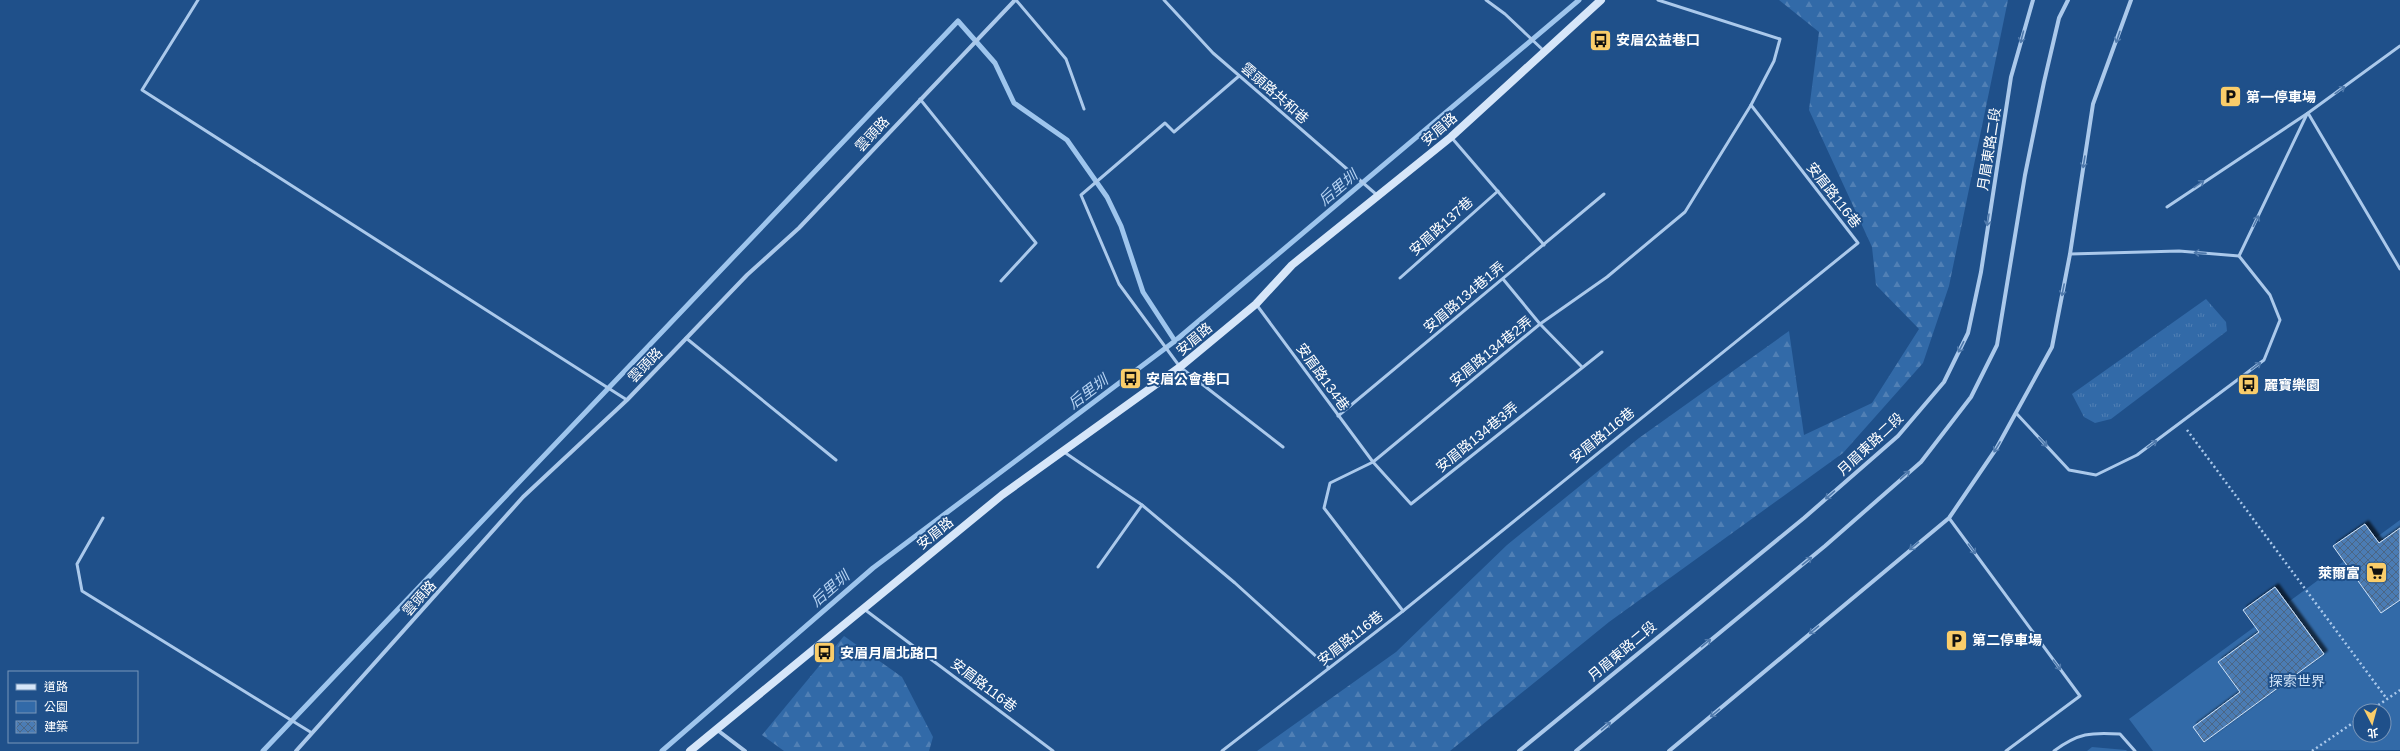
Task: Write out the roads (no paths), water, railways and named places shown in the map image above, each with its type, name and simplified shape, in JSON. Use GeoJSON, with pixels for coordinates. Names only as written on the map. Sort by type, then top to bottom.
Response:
{"type":"FeatureCollection","features":[{"type":"Feature","properties":{"kind":"street","name":"雲頭路"},"geometry":{"type":"LineString","coordinates":[[296,751],[524,497],[627,400],[746,274],[799,228],[1015,0]]}},
{"type":"Feature","properties":{"kind":"street","name":"安眉路"},"geometry":{"type":"LineString","coordinates":[[690,751],[716,728],[1002,495],[1180,367],[1256,304],[1292,265],[1451,137],[1601,0]]}},
{"type":"Feature","properties":{"kind":"street","name":"月眉東路二段"},"geometry":{"type":"LineString","coordinates":[[1519,751],[1810,513],[1898,436],[1944,382],[1968,333],[1980,272],[2011,77],[2033,0]]}},
{"type":"Feature","properties":{"kind":"street"},"geometry":{"type":"LineString","coordinates":[[1576,751],[1826,546],[1921,462],[1971,397],[1997,345],[2035,128],[2059,18],[2068,0]]}},
{"type":"Feature","properties":{"kind":"street"},"geometry":{"type":"LineString","coordinates":[[1669,751],[1948,518],[1996,449],[2052,346],[2070,254],[2093,104],[2131,0]]}},
{"type":"Feature","properties":{"kind":"street"},"geometry":{"type":"LineString","coordinates":[[716,728],[745,751]]}},
{"type":"Feature","properties":{"kind":"lane"},"geometry":{"type":"LineString","coordinates":[[198,0],[142,90],[627,400]]}},
{"type":"Feature","properties":{"kind":"lane"},"geometry":{"type":"LineString","coordinates":[[1015,0],[1066,60],[1084,109]]}},
{"type":"Feature","properties":{"kind":"lane","name":"雲頭路共和巷"},"geometry":{"type":"LineString","coordinates":[[1164,0],[1213,53],[1378,196]]}},
{"type":"Feature","properties":{"kind":"lane"},"geometry":{"type":"LineString","coordinates":[[1486,0],[1505,14],[1544,51]]}},
{"type":"Feature","properties":{"kind":"lane"},"geometry":{"type":"LineString","coordinates":[[1658,0],[1780,39],[1774,61],[1751,105]]}},
{"type":"Feature","properties":{"kind":"lane"},"geometry":{"type":"LineString","coordinates":[[2167,207],[2308,113],[2400,46]]}},
{"type":"Feature","properties":{"kind":"lane"},"geometry":{"type":"LineString","coordinates":[[1239,76],[1174,132],[1165,123],[1081,194],[1119,284],[1180,367],[1283,447]]}},
{"type":"Feature","properties":{"kind":"lane"},"geometry":{"type":"LineString","coordinates":[[920,99],[1036,243],[1001,281]]}},
{"type":"Feature","properties":{"kind":"lane","name":"安眉路134巷2弄"},"geometry":{"type":"LineString","coordinates":[[1402,611],[1324,508],[1330,483],[1373,462],[1540,324],[1607,277],[1685,212],[1751,105]]}},
{"type":"Feature","properties":{"kind":"lane","name":"安眉路116巷"},"geometry":{"type":"LineString","coordinates":[[1222,751],[1402,611],[1858,244],[1751,105]]}},
{"type":"Feature","properties":{"kind":"lane"},"geometry":{"type":"LineString","coordinates":[[2239,256],[2308,113]]}},
{"type":"Feature","properties":{"kind":"lane"},"geometry":{"type":"LineString","coordinates":[[2308,113],[2400,269]]}},
{"type":"Feature","properties":{"kind":"lane"},"geometry":{"type":"LineString","coordinates":[[1451,137],[1544,245]]}},
{"type":"Feature","properties":{"kind":"lane","name":"安眉路137巷"},"geometry":{"type":"LineString","coordinates":[[1400,278],[1498,191]]}},
{"type":"Feature","properties":{"kind":"lane","name":"安眉路134巷1弄"},"geometry":{"type":"LineString","coordinates":[[1338,416],[1604,194]]}},
{"type":"Feature","properties":{"kind":"lane"},"geometry":{"type":"LineString","coordinates":[[2016,414],[2069,470],[2096,475],[2137,455],[2264,360],[2280,320],[2270,295],[2239,256],[2179,251],[2070,254]]}},
{"type":"Feature","properties":{"kind":"lane"},"geometry":{"type":"LineString","coordinates":[[1503,279],[1540,324],[1582,367]]}},
{"type":"Feature","properties":{"kind":"lane","name":"安眉路134巷"},"geometry":{"type":"LineString","coordinates":[[1256,304],[1373,462]]}},
{"type":"Feature","properties":{"kind":"lane"},"geometry":{"type":"LineString","coordinates":[[686,338],[836,460]]}},
{"type":"Feature","properties":{"kind":"lane","name":"安眉路134巷3弄"},"geometry":{"type":"LineString","coordinates":[[1373,462],[1411,504],[1602,352]]}},
{"type":"Feature","properties":{"kind":"lane"},"geometry":{"type":"LineString","coordinates":[[1063,451],[1142,505],[1235,583],[1329,668]]}},
{"type":"Feature","properties":{"kind":"lane"},"geometry":{"type":"LineString","coordinates":[[1098,566],[1142,505]]}},
{"type":"Feature","properties":{"kind":"lane"},"geometry":{"type":"LineString","coordinates":[[104,518],[77,564],[82,591],[312,734]]}},
{"type":"Feature","properties":{"kind":"lane"},"geometry":{"type":"LineString","coordinates":[[1948,518],[2080,696],[2006,751]]}},
{"type":"Feature","properties":{"kind":"lane","name":"安眉路116巷"},"geometry":{"type":"LineString","coordinates":[[864,608],[1053,751]]}},
{"type":"Feature","properties":{"kind":"lane"},"geometry":{"type":"LineString","coordinates":[[2054,751],[2065,743],[2093,732],[2120,734],[2135,751]]}},
{"type":"Feature","properties":{"kind":"waterway","name":"后里圳"},"geometry":{"type":"LineString","coordinates":[[662,751],[873,568],[1175,341],[1579,0]]}},
{"type":"Feature","properties":{"kind":"waterway"},"geometry":{"type":"LineString","coordinates":[[263,751],[958,21],[995,63],[1014,103],[1067,140],[1107,197],[1121,226],[1143,292],[1175,341]]}},
{"type":"Feature","properties":{"kind":"place","name":"安眉公益巷口"},"geometry":{"type":"Point","coordinates":[1600,40]}},
{"type":"Feature","properties":{"kind":"place","name":"第一停車場"},"geometry":{"type":"Point","coordinates":[2230,97]}},
{"type":"Feature","properties":{"kind":"place","name":"安眉公會巷口"},"geometry":{"type":"Point","coordinates":[1131,379]}},
{"type":"Feature","properties":{"kind":"place","name":"麗寶樂園"},"geometry":{"type":"Point","coordinates":[2248,385]}},
{"type":"Feature","properties":{"kind":"place","name":"萊爾富"},"geometry":{"type":"Point","coordinates":[2376,573]}},
{"type":"Feature","properties":{"kind":"place","name":"第二停車場"},"geometry":{"type":"Point","coordinates":[1957,640]}},
{"type":"Feature","properties":{"kind":"place","name":"安眉月眉北路口"},"geometry":{"type":"Point","coordinates":[824,653]}},
{"type":"Feature","properties":{"kind":"park label","name":"探索世界"},"geometry":{"type":"Point","coordinates":[2297,681]}}]}
